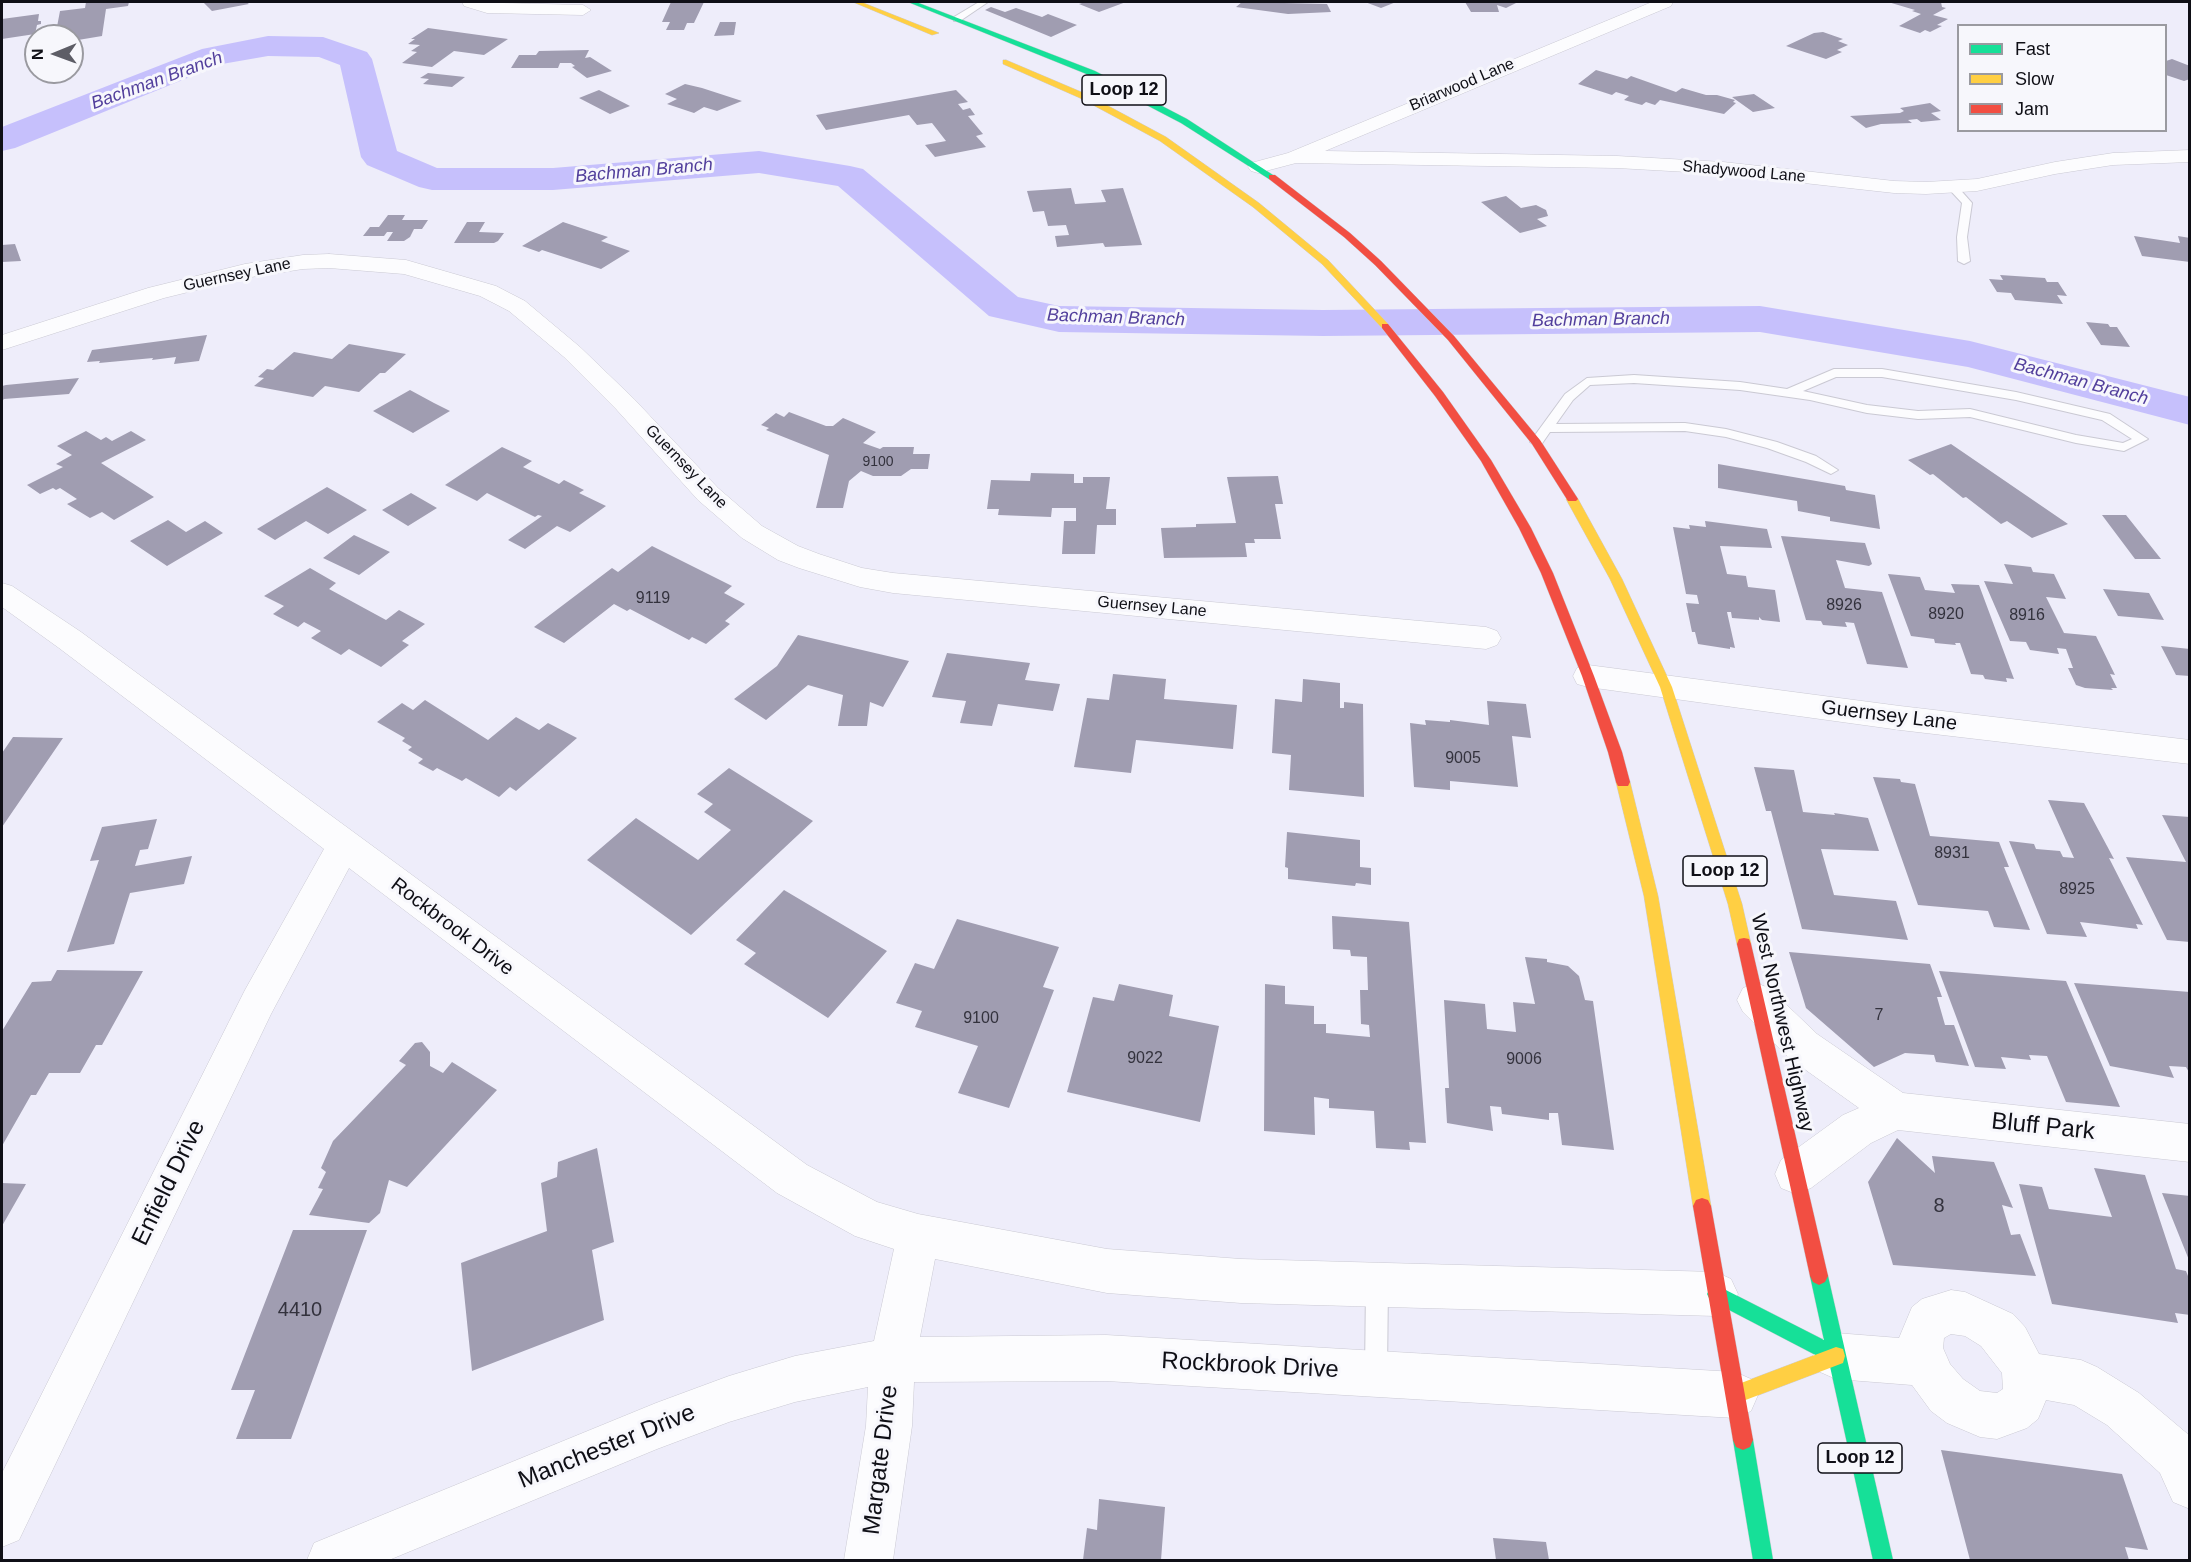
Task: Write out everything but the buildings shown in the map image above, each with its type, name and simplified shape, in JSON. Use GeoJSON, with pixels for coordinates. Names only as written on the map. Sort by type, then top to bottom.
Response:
{"type":"FeatureCollection","features":[{"type":"Feature","properties":{"kind":"main road"},"geometry":{"type":"LineString","coordinates":[[856,2],[950,39]]}},
{"type":"Feature","properties":{"kind":"main road","name":"West Northwest Highway"},"geometry":{"type":"LineString","coordinates":[[911,2],[1092,73],[1184,121],[1258,167],[1347,235],[1409,294],[1451,338],[1536,442],[1587,525],[1616,579],[1666,687],[1735,904],[1883,1560]]}},
{"type":"Feature","properties":{"kind":"main road","name":"Loop 12"},"geometry":{"type":"LineString","coordinates":[[992,56],[1131,120],[1220,178],[1325,262],[1386,327],[1439,394],[1486,460],[1525,528],[1547,573],[1615,752],[1651,896],[1716,1294],[1763,1560]]}},
{"type":"Feature","properties":{"kind":"main road"},"geometry":{"type":"LineString","coordinates":[[1220,178],[1258,167]]}},
{"type":"Feature","properties":{"kind":"main road"},"geometry":{"type":"LineString","coordinates":[[1716,1294],[1836,1356]]}},
{"type":"Feature","properties":{"kind":"main road"},"geometry":{"type":"LineString","coordinates":[[1735,1395],[1836,1356]]}},
{"type":"Feature","properties":{"kind":"street"},"geometry":{"type":"LineString","coordinates":[[470,2],[487,8],[583,10]]}},
{"type":"Feature","properties":{"kind":"street","name":"Briarwood Lane"},"geometry":{"type":"LineString","coordinates":[[1258,167],[1295,156],[1665,2]]}},
{"type":"Feature","properties":{"kind":"street","name":"Shadywood Lane"},"geometry":{"type":"LineString","coordinates":[[1295,156],[1617,162],[1723,168],[1894,187],[1952,187],[2113,159],[2190,156]]}},
{"type":"Feature","properties":{"kind":"street","name":"Guernsey Lane"},"geometry":{"type":"LineString","coordinates":[[2,343],[156,293],[214,277],[276,265],[329,261],[406,267],[488,291],[517,306],[572,351],[603,381],[708,494],[752,532],[788,554],[808,561],[860,577],[893,583],[1486,638]]}},
{"type":"Feature","properties":{"kind":"street","name":"Rockbrook Drive"},"geometry":{"type":"LineString","coordinates":[[5,602],[70,640],[792,1179],[870,1221],[918,1234],[1107,1271],[1241,1281],[1716,1294]]}},
{"type":"Feature","properties":{"kind":"street","name":"Guernsey Lane"},"geometry":{"type":"LineString","coordinates":[[1588,676],[1900,718],[2190,752]]}},
{"type":"Feature","properties":{"kind":"street","name":"Enfield Drive"},"geometry":{"type":"LineString","coordinates":[[2,1523],[258,1002],[343,846]]}},
{"type":"Feature","properties":{"kind":"street","name":"Bluff Park"},"geometry":{"type":"LineString","coordinates":[[1756,1000],[1803,1046],[1896,1111],[2190,1143]]}},
{"type":"Feature","properties":{"kind":"street"},"geometry":{"type":"LineString","coordinates":[[1796,1174],[1857,1130],[1896,1111]]}},
{"type":"Feature","properties":{"kind":"street"},"geometry":{"type":"LineString","coordinates":[[893,1360],[918,1234]]}},
{"type":"Feature","properties":{"kind":"street"},"geometry":{"type":"LineString","coordinates":[[1951,1312],[1973,1317],[1997,1330],[2009,1343],[2025,1374],[2026,1390],[2022,1403],[2011,1412],[1997,1416],[1980,1414],[1963,1407],[1947,1395],[1934,1380],[1925,1363],[1921,1348],[1922,1334],[1928,1323],[1938,1315],[1951,1312]]}},
{"type":"Feature","properties":{"kind":"street"},"geometry":{"type":"LineString","coordinates":[[1836,1356],[1925,1363]]}},
{"type":"Feature","properties":{"kind":"street","name":"Rockbrook Drive"},"geometry":{"type":"LineString","coordinates":[[893,1360],[1106,1358],[1735,1395]]}},
{"type":"Feature","properties":{"kind":"street","name":"Manchester Drive"},"geometry":{"type":"LineString","coordinates":[[331,1560],[656,1426],[729,1399],[795,1379],[893,1360]]}},
{"type":"Feature","properties":{"kind":"street","name":"Margate Drive"},"geometry":{"type":"LineString","coordinates":[[869,1560],[889,1426],[893,1360]]}},
{"type":"Feature","properties":{"kind":"street"},"geometry":{"type":"LineString","coordinates":[[2025,1374],[2081,1383],[2123,1409],[2177,1456],[2190,1485]]}},
{"type":"Feature","properties":{"kind":"lane"},"geometry":{"type":"LineString","coordinates":[[957,19],[984,2]]}},
{"type":"Feature","properties":{"kind":"lane"},"geometry":{"type":"LineString","coordinates":[[1952,187],[1967,203],[1962,237],[1964,261]]}},
{"type":"Feature","properties":{"kind":"lane"},"geometry":{"type":"LineString","coordinates":[[1536,442],[1569,398],[1587,382],[1634,379],[1740,386],[1918,415],[1970,413],[2076,439],[2124,447],[2142,439],[2106,417],[2016,396],[1882,373],[1834,373],[1788,393]]}},
{"type":"Feature","properties":{"kind":"lane"},"geometry":{"type":"LineString","coordinates":[[1547,428],[1685,427],[1725,433],[1772,445],[1811,459],[1831,470]]}},
{"type":"Feature","properties":{"kind":"lane"},"geometry":{"type":"LineString","coordinates":[[1376,1374],[1377,1285]]}},
{"type":"Feature","properties":{"kind":"waterway","name":"Bachman Branch"},"geometry":{"type":"LineString","coordinates":[[2,140],[214,56],[268,46],[323,47],[355,59],[380,157],[432,179],[553,179],[759,162],[850,177],[1004,307],[1059,319],[1323,323],[1760,319],[1970,354],[2190,411]]}},
{"type":"Feature","properties":{"kind":"traffic: fast"},"geometry":{"type":"LineString","coordinates":[[911,2],[1092,73],[1184,121],[1272,177]]}},
{"type":"Feature","properties":{"kind":"traffic: fast"},"geometry":{"type":"LineString","coordinates":[[1819,1276],[1883,1560]]}},
{"type":"Feature","properties":{"kind":"traffic: fast"},"geometry":{"type":"LineString","coordinates":[[1716,1294],[1836,1356]]}},
{"type":"Feature","properties":{"kind":"traffic: fast"},"geometry":{"type":"LineString","coordinates":[[1743,1440],[1763,1560]]}},
{"type":"Feature","properties":{"kind":"traffic: slow"},"geometry":{"type":"LineString","coordinates":[[856,2],[935,33]]}},
{"type":"Feature","properties":{"kind":"traffic: slow"},"geometry":{"type":"LineString","coordinates":[[1006,62],[1083,96],[1163,139],[1256,205],[1325,262],[1385,326]]}},
{"type":"Feature","properties":{"kind":"traffic: slow"},"geometry":{"type":"LineString","coordinates":[[1572,499],[1616,579],[1666,687],[1735,904],[1744,944]]}},
{"type":"Feature","properties":{"kind":"traffic: slow"},"geometry":{"type":"LineString","coordinates":[[1623,782],[1651,896],[1702,1206]]}},
{"type":"Feature","properties":{"kind":"traffic: slow"},"geometry":{"type":"LineString","coordinates":[[1735,1395],[1836,1356]]}},
{"type":"Feature","properties":{"kind":"traffic: jam"},"geometry":{"type":"LineString","coordinates":[[1272,177],[1347,235],[1378,263],[1451,338],[1536,442],[1572,499]]}},
{"type":"Feature","properties":{"kind":"traffic: jam"},"geometry":{"type":"LineString","coordinates":[[1385,326],[1439,394],[1486,460],[1525,528],[1547,573],[1588,676],[1615,752],[1623,782]]}},
{"type":"Feature","properties":{"kind":"traffic: jam"},"geometry":{"type":"LineString","coordinates":[[1744,944],[1819,1276]]}},
{"type":"Feature","properties":{"kind":"traffic: jam"},"geometry":{"type":"LineString","coordinates":[[1702,1206],[1743,1440]]}}]}
